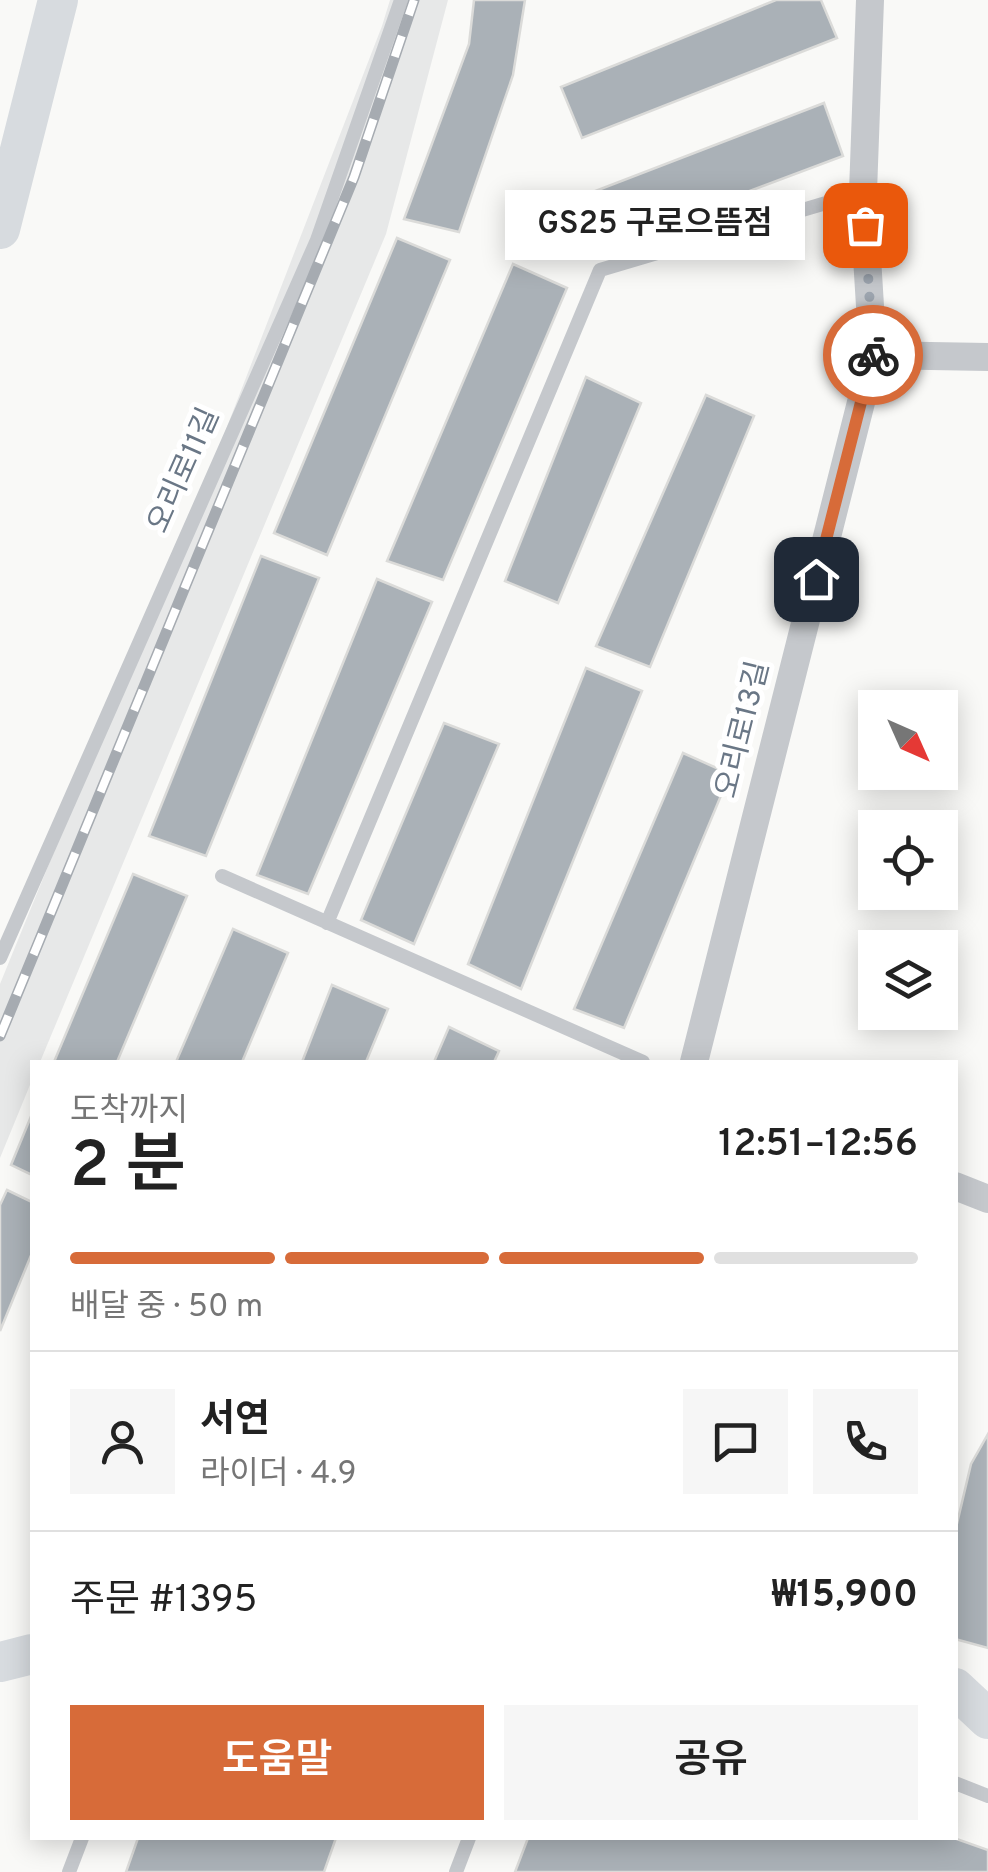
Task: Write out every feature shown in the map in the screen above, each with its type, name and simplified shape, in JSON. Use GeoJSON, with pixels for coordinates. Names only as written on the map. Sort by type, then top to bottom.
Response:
{"type":"FeatureCollection","features":[{"type":"Feature","properties":{"kind":"main road"},"geometry":{"type":"LineString","coordinates":[[0,229],[58,0]]}},
{"type":"Feature","properties":{"kind":"main road"},"geometry":{"type":"LineString","coordinates":[[0,1662],[30,1654]]}},
{"type":"Feature","properties":{"kind":"main road"},"geometry":{"type":"LineString","coordinates":[[958,1683],[988,1679]]}},
{"type":"Feature","properties":{"kind":"main road"},"geometry":{"type":"LineString","coordinates":[[958,1684],[988,1694]]}},
{"type":"Feature","properties":{"kind":"main road"},"geometry":{"type":"LineString","coordinates":[[958,1686],[988,1719]]}},
{"type":"Feature","properties":{"kind":"street","name":"오리로13길"},"geometry":{"type":"LineString","coordinates":[[695,1060],[873,356],[863,192],[870,0]]}},
{"type":"Feature","properties":{"kind":"street"},"geometry":{"type":"LineString","coordinates":[[873,356],[988,357]]}},
{"type":"Feature","properties":{"kind":"street"},"geometry":{"type":"LineString","coordinates":[[958,1187],[988,1198]]}},
{"type":"Feature","properties":{"kind":"lane","name":"오리로11길"},"geometry":{"type":"LineString","coordinates":[[0,958],[317,240],[402,0]]}},
{"type":"Feature","properties":{"kind":"lane"},"geometry":{"type":"LineString","coordinates":[[328,923],[600,270],[863,192]]}},
{"type":"Feature","properties":{"kind":"lane"},"geometry":{"type":"LineString","coordinates":[[222,876],[638,1060]]}},
{"type":"Feature","properties":{"kind":"lane"},"geometry":{"type":"LineString","coordinates":[[958,1784],[988,1796]]}},
{"type":"Feature","properties":{"kind":"lane"},"geometry":{"type":"LineString","coordinates":[[69,1872],[81,1840]]}},
{"type":"Feature","properties":{"kind":"lane"},"geometry":{"type":"LineString","coordinates":[[456,1872],[468,1840]]}},
{"type":"Feature","properties":{"kind":"shaded area"},"geometry":{"type":"Polygon","coordinates":[[[390,0],[448,0],[386,234],[41,1060],[30,1060],[30,1085],[0,1158],[0,984],[218,450],[390,0]]]}},
{"type":"Feature","properties":{"kind":"building"},"geometry":{"type":"Polygon","coordinates":[[[474,0],[525,0],[513,75],[459,232],[404,219],[469,44],[474,0]]]}},
{"type":"Feature","properties":{"kind":"building"},"geometry":{"type":"Polygon","coordinates":[[[776,0],[821,0],[837,38],[582,138],[561,87],[776,0]]]}},
{"type":"Feature","properties":{"kind":"building"},"geometry":{"type":"Polygon","coordinates":[[[824,103],[843,156],[592,250],[572,200],[824,103]]]}},
{"type":"Feature","properties":{"kind":"building"},"geometry":{"type":"Polygon","coordinates":[[[397,238],[450,260],[327,555],[274,533],[397,238]]]}},
{"type":"Feature","properties":{"kind":"building"},"geometry":{"type":"Polygon","coordinates":[[[513,264],[567,288],[443,580],[387,561],[513,264]]]}},
{"type":"Feature","properties":{"kind":"building"},"geometry":{"type":"Polygon","coordinates":[[[586,377],[641,403],[558,603],[505,581],[586,377]]]}},
{"type":"Feature","properties":{"kind":"building"},"geometry":{"type":"Polygon","coordinates":[[[706,395],[754,416],[650,667],[596,646],[706,395]]]}},
{"type":"Feature","properties":{"kind":"building"},"geometry":{"type":"Polygon","coordinates":[[[261,556],[319,578],[206,856],[149,836],[261,556]]]}},
{"type":"Feature","properties":{"kind":"building"},"geometry":{"type":"Polygon","coordinates":[[[377,579],[432,602],[308,894],[257,875],[377,579]]]}},
{"type":"Feature","properties":{"kind":"building"},"geometry":{"type":"Polygon","coordinates":[[[586,668],[642,691],[521,989],[468,964],[586,668]]]}},
{"type":"Feature","properties":{"kind":"building"},"geometry":{"type":"Polygon","coordinates":[[[444,723],[499,744],[414,944],[361,920],[444,723]]]}},
{"type":"Feature","properties":{"kind":"building"},"geometry":{"type":"Polygon","coordinates":[[[683,753],[730,774],[624,1028],[574,1009],[683,753]]]}},
{"type":"Feature","properties":{"kind":"building"},"geometry":{"type":"Polygon","coordinates":[[[133,874],[187,896],[118,1060],[55,1060],[133,874]]]}},
{"type":"Feature","properties":{"kind":"building"},"geometry":{"type":"Polygon","coordinates":[[[233,929],[288,953],[243,1060],[177,1060],[233,929]]]}},
{"type":"Feature","properties":{"kind":"building"},"geometry":{"type":"Polygon","coordinates":[[[332,985],[388,1009],[367,1060],[303,1060],[332,985]]]}},
{"type":"Feature","properties":{"kind":"building"},"geometry":{"type":"Polygon","coordinates":[[[449,1027],[499,1051],[495,1060],[435,1060],[449,1027]]]}},
{"type":"Feature","properties":{"kind":"building"},"geometry":{"type":"Polygon","coordinates":[[[30,1119],[30,1174],[11,1165],[30,1119]]]}},
{"type":"Feature","properties":{"kind":"building"},"geometry":{"type":"Polygon","coordinates":[[[7,1190],[30,1201],[30,1258],[0,1331],[0,1205],[7,1190]]]}},
{"type":"Feature","properties":{"kind":"building"},"geometry":{"type":"Polygon","coordinates":[[[988,1434],[988,1648],[958,1640],[958,1519],[971,1464],[988,1434]]]}},
{"type":"Feature","properties":{"kind":"building"},"geometry":{"type":"Polygon","coordinates":[[[958,1839],[988,1850],[988,1872],[515,1872],[527,1840],[958,1839]]]}},
{"type":"Feature","properties":{"kind":"building"},"geometry":{"type":"Polygon","coordinates":[[[137,1840],[335,1840],[324,1872],[126,1872],[137,1840]]]}},
{"type":"Feature","properties":{"kind":"railway"},"geometry":{"type":"LineString","coordinates":[[0,1036],[354,177],[414,0]]}},
{"type":"Feature","properties":{"kind":"way so far"},"geometry":{"type":"LineString","coordinates":[[865,225],[873,355]]}},
{"type":"Feature","properties":{"kind":"place","name":"GS25 구로으뜸점"},"geometry":{"type":"Point","coordinates":[865,225]}},
{"type":"Feature","properties":{"kind":"route"},"geometry":{"type":"LineString","coordinates":[[816,579],[873,355]]}}]}
